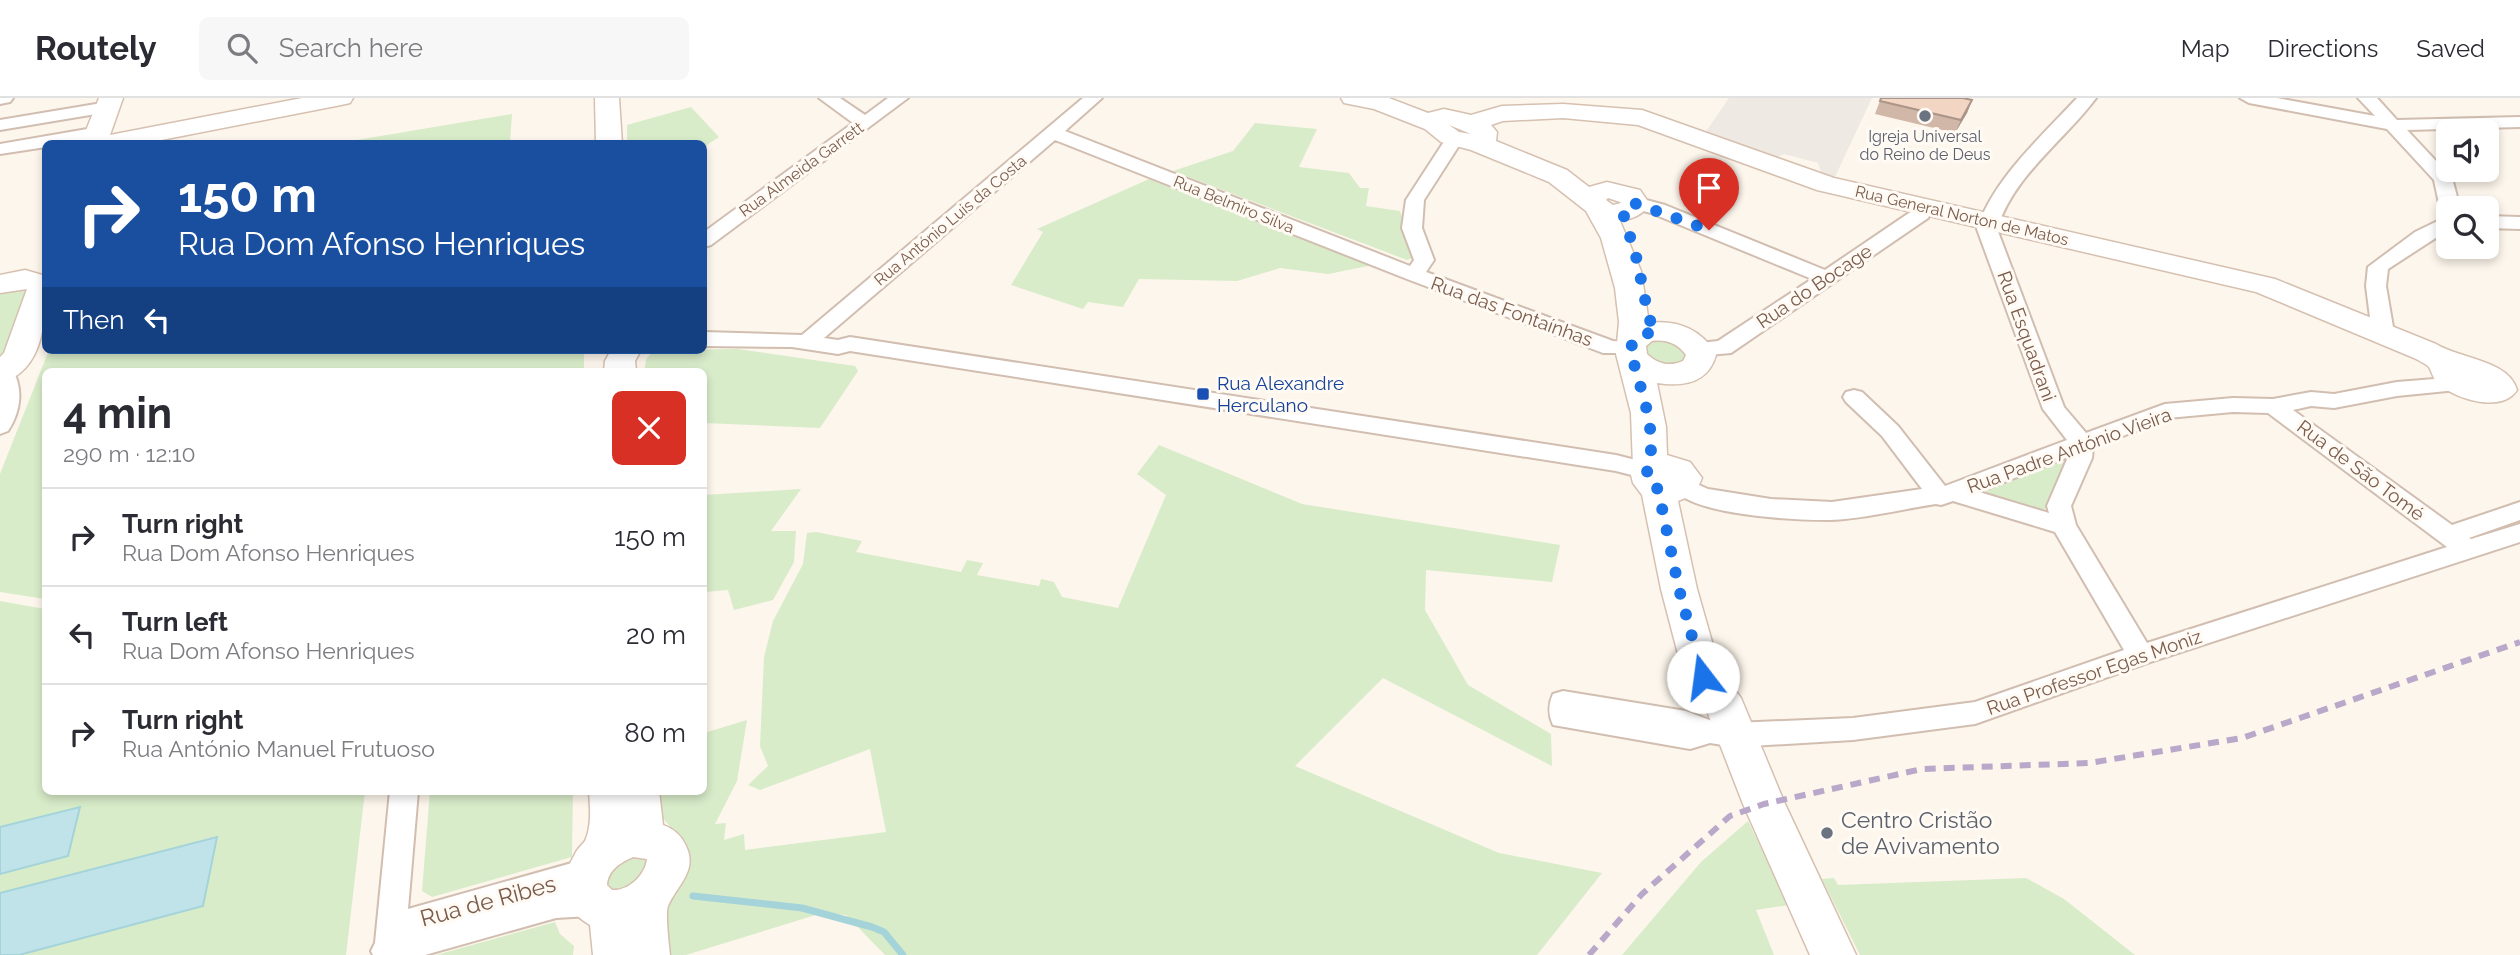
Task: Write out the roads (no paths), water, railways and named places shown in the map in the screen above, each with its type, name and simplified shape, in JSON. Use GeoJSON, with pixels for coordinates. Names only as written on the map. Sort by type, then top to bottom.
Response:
{"type":"FeatureCollection","features":[{"type":"Feature","properties":{"kind":"street"},"geometry":{"type":"LineString","coordinates":[[45,140],[110,127],[310,98]]}},
{"type":"Feature","properties":{"kind":"street"},"geometry":{"type":"LineString","coordinates":[[0,125],[110,127],[341,98]]}},
{"type":"Feature","properties":{"kind":"street"},"geometry":{"type":"LineString","coordinates":[[595,98],[595,140]]}},
{"type":"Feature","properties":{"kind":"street"},"geometry":{"type":"LineString","coordinates":[[607,98],[610,140]]}},
{"type":"Feature","properties":{"kind":"street"},"geometry":{"type":"LineString","coordinates":[[828,98],[864,123]]}},
{"type":"Feature","properties":{"kind":"street","name":"Rua Almeida Garrett"},"geometry":{"type":"LineString","coordinates":[[707,239],[899,98]]}},
{"type":"Feature","properties":{"kind":"street","name":"Rua António Luis da Costa"},"geometry":{"type":"LineString","coordinates":[[800,341],[1093,98]]}},
{"type":"Feature","properties":{"kind":"street"},"geometry":{"type":"LineString","coordinates":[[1353,98],[1380,103],[1460,132]]}},
{"type":"Feature","properties":{"kind":"street"},"geometry":{"type":"LineString","coordinates":[[1386,98],[1558,176],[1611,204],[1658,209],[1825,278]]}},
{"type":"Feature","properties":{"kind":"street"},"geometry":{"type":"LineString","coordinates":[[1988,221],[2005,195],[2087,98]]}},
{"type":"Feature","properties":{"kind":"street"},"geometry":{"type":"LineString","coordinates":[[2249,98],[2392,125],[2520,122]]}},
{"type":"Feature","properties":{"kind":"street"},"geometry":{"type":"LineString","coordinates":[[2367,98],[2443,178],[2449,196]]}},
{"type":"Feature","properties":{"kind":"street","name":"Rua General Norton de Matos"},"geometry":{"type":"LineString","coordinates":[[1460,132],[1502,114],[1540,111],[1650,111],[1826,184],[2265,285],[2425,351],[2449,373],[2467,368],[2508,392]]}},
{"type":"Feature","properties":{"kind":"street","name":"Rua das Fontaínhas"},"geometry":{"type":"LineString","coordinates":[[1460,132],[1415,200],[1412,228],[1424,261],[1414,275],[1611,348],[1639,344]]}},
{"type":"Feature","properties":{"kind":"street","name":"Rua Belmiro Silva"},"geometry":{"type":"LineString","coordinates":[[1054,133],[1414,275]]}},
{"type":"Feature","properties":{"kind":"street"},"geometry":{"type":"LineString","coordinates":[[0,149],[42,141]]}},
{"type":"Feature","properties":{"kind":"street"},"geometry":{"type":"LineString","coordinates":[[1611,204],[1637,260],[1649,319],[1639,344],[1651,446],[1662,479]]}},
{"type":"Feature","properties":{"kind":"street","name":"Rua do Bocage"},"geometry":{"type":"LineString","coordinates":[[1698,349],[1723,348],[1921,214],[1923,208]]}},
{"type":"Feature","properties":{"kind":"street","name":"Rua Esquadrani"},"geometry":{"type":"LineString","coordinates":[[1988,221],[1987,229],[2053,409],[2082,443]]}},
{"type":"Feature","properties":{"kind":"street"},"geometry":{"type":"LineString","coordinates":[[2499,222],[2520,223]]}},
{"type":"Feature","properties":{"kind":"street"},"geometry":{"type":"LineString","coordinates":[[2383,334],[2376,286],[2378,267],[2436,228]]}},
{"type":"Feature","properties":{"kind":"street"},"geometry":{"type":"LineString","coordinates":[[0,282],[42,257]]}},
{"type":"Feature","properties":{"kind":"street"},"geometry":{"type":"LineString","coordinates":[[0,282],[26,279],[42,288],[18,358],[2,373],[10,400],[0,426]]}},
{"type":"Feature","properties":{"kind":"street"},"geometry":{"type":"LineString","coordinates":[[707,328],[786,334],[800,341]]}},
{"type":"Feature","properties":{"kind":"street"},"geometry":{"type":"LineString","coordinates":[[1686,338],[1701,355],[1697,366],[1691,371],[1674,375],[1647,369],[1639,344],[1686,338]]}},
{"type":"Feature","properties":{"kind":"street"},"geometry":{"type":"LineString","coordinates":[[707,339],[800,341],[838,347],[843,353],[1168,399],[1616,475],[1662,479]]}},
{"type":"Feature","properties":{"kind":"street","name":"Rua Padre António Vieira"},"geometry":{"type":"LineString","coordinates":[[1662,479],[1702,497],[1771,508],[1832,512],[1947,495],[2165,411],[2233,405],[2273,405],[2311,399],[2334,401],[2398,388],[2449,373]]}},
{"type":"Feature","properties":{"kind":"street"},"geometry":{"type":"LineString","coordinates":[[1674,375],[1662,397],[1662,479],[1679,589],[1703,677],[1833,955]]}},
{"type":"Feature","properties":{"kind":"street"},"geometry":{"type":"LineString","coordinates":[[1854,397],[1890,431],[1947,495]]}},
{"type":"Feature","properties":{"kind":"street","name":"Rua de São Tomé"},"geometry":{"type":"LineString","coordinates":[[2273,405],[2458,542]]}},
{"type":"Feature","properties":{"kind":"street"},"geometry":{"type":"LineString","coordinates":[[2082,443],[2080,458],[2059,506],[2064,526],[2141,655]]}},
{"type":"Feature","properties":{"kind":"street","name":"Rua Padre António Vieira"},"geometry":{"type":"LineString","coordinates":[[1947,495],[2064,526]]}},
{"type":"Feature","properties":{"kind":"street","name":"Rua Professor Egas Moniz"},"geometry":{"type":"LineString","coordinates":[[1722,722],[1853,729],[1975,713],[2458,542],[2520,511]]}},
{"type":"Feature","properties":{"kind":"street","name":"Rua Professor Egas Moniz"},"geometry":{"type":"LineString","coordinates":[[2458,542],[2520,533]]}},
{"type":"Feature","properties":{"kind":"street","name":"Rua de Ribes"},"geometry":{"type":"LineString","coordinates":[[404,795],[388,945],[556,904],[613,879]]}},
{"type":"Feature","properties":{"kind":"street"},"geometry":{"type":"LineString","coordinates":[[610,795],[616,955]]}},
{"type":"Feature","properties":{"kind":"street"},"geometry":{"type":"LineString","coordinates":[[637,795],[613,879],[647,955]]}},
{"type":"Feature","properties":{"kind":"water"},"geometry":{"type":"Polygon","coordinates":[[[80,807],[68,856],[0,874],[0,827],[80,807]]]}},
{"type":"Feature","properties":{"kind":"water"},"geometry":{"type":"Polygon","coordinates":[[[217,837],[203,906],[19,955],[0,955],[0,893],[217,837]]]}},
{"type":"Feature","properties":{"kind":"waterway"},"geometry":{"type":"LineString","coordinates":[[693,896],[802,908],[872,927],[884,932],[903,955]]}},
{"type":"Feature","properties":{"kind":"railway"},"geometry":{"type":"LineString","coordinates":[[1589,955],[1642,894],[1730,816],[1764,804],[1922,769],[2089,763],[2242,738],[2520,642]]}},
{"type":"Feature","properties":{"kind":"place","name":"Igreja Universal do Reino de Deus"},"geometry":{"type":"Point","coordinates":[1925,116]}},
{"type":"Feature","properties":{"kind":"place","name":"Rua Alexandre Herculano"},"geometry":{"type":"Point","coordinates":[1203,394]}},
{"type":"Feature","properties":{"kind":"place","name":"Centro Cristão de Avivamento"},"geometry":{"type":"Point","coordinates":[1827,833]}}]}
